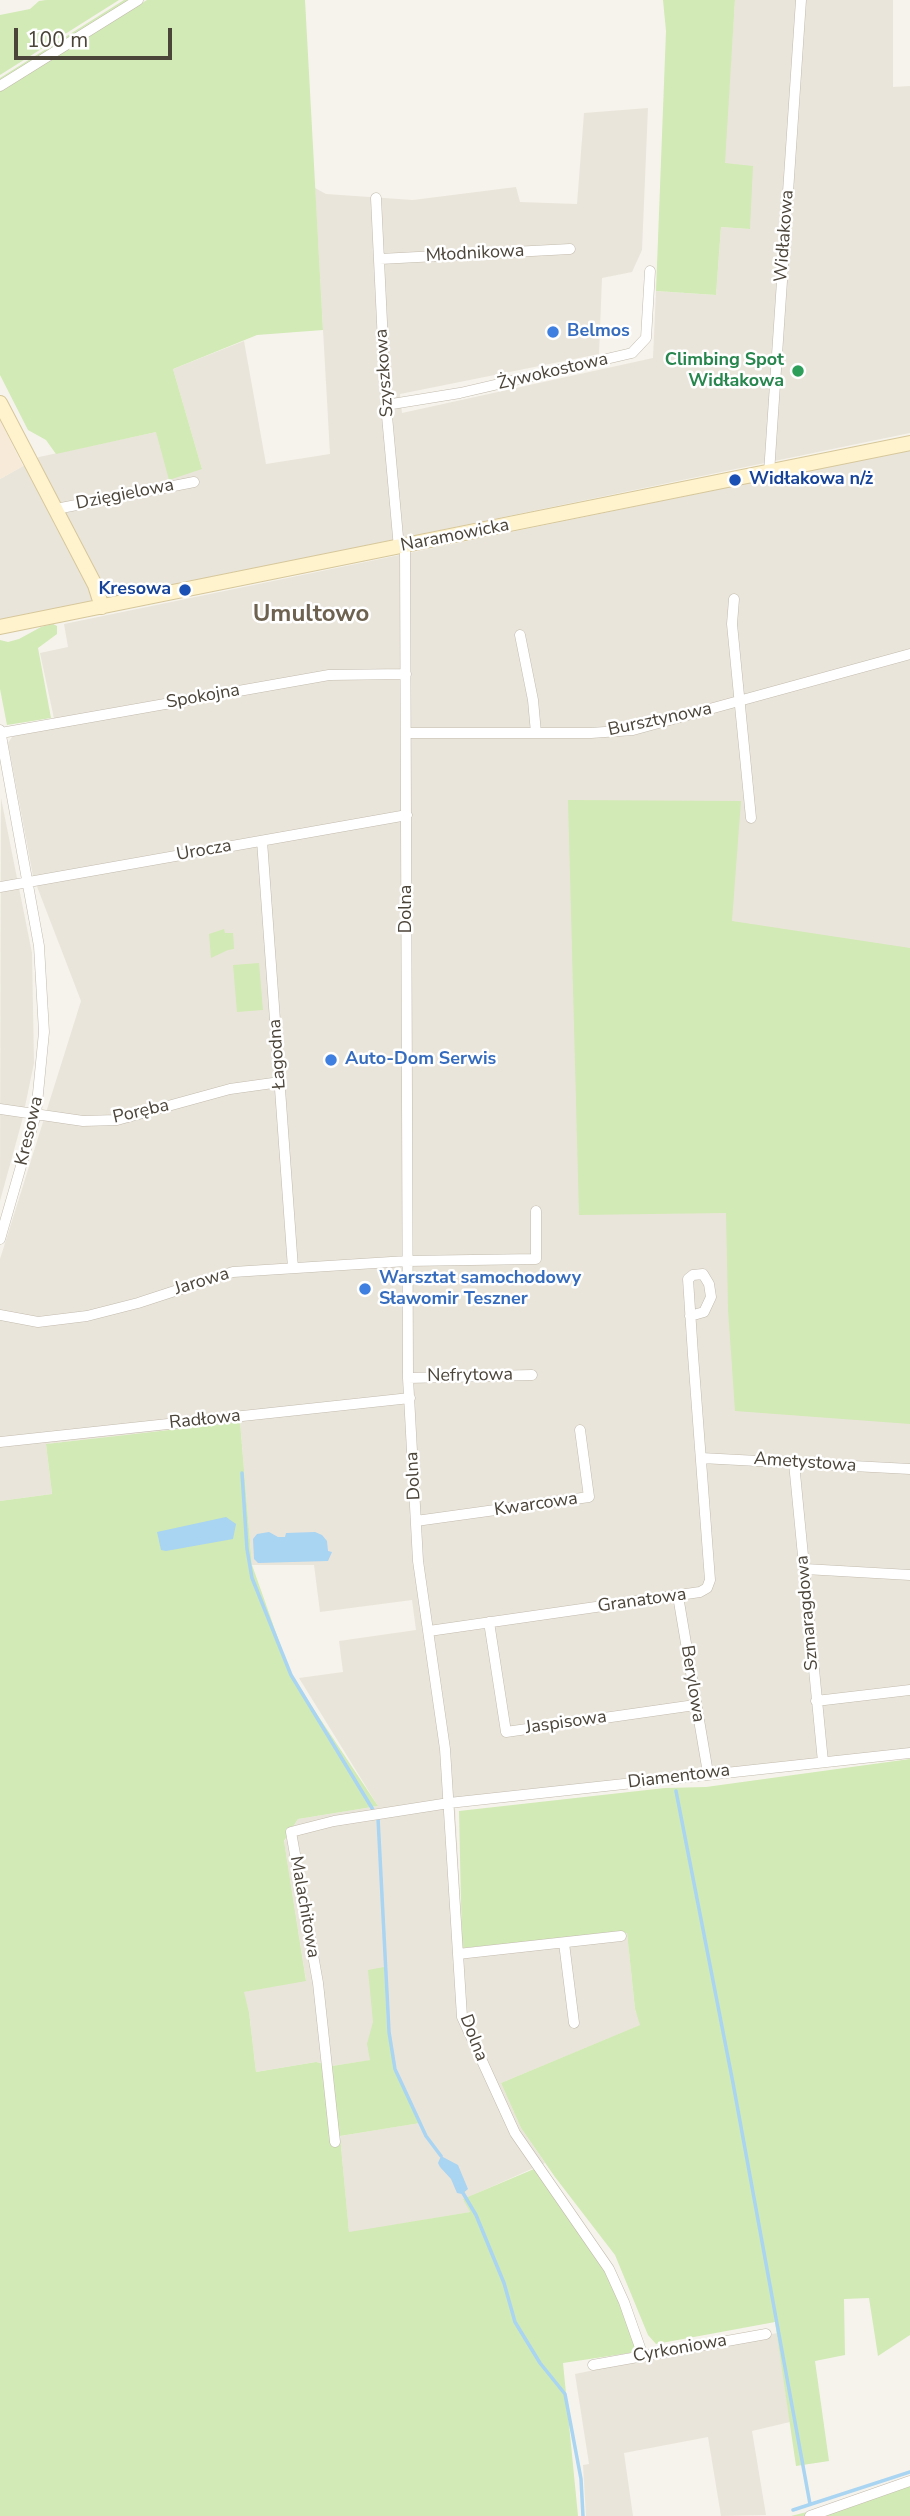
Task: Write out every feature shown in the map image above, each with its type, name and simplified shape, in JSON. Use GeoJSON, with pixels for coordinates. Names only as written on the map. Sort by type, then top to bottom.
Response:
{"type":"FeatureCollection","features":[{"type":"Feature","properties":{"kind":"street"},"geometry":{"type":"LineString","coordinates":[[0,86],[138,0]]}},
{"type":"Feature","properties":{"kind":"street","name":"Widłakowa"},"geometry":{"type":"LineString","coordinates":[[769,473],[801,0]]}},
{"type":"Feature","properties":{"kind":"street","name":"Szyszkowa"},"geometry":{"type":"LineString","coordinates":[[376,198],[386,405],[402,547]]}},
{"type":"Feature","properties":{"kind":"street","name":"Młodnikowa"},"geometry":{"type":"LineString","coordinates":[[380,259],[570,249]]}},
{"type":"Feature","properties":{"kind":"street","name":"Żywokostowa"},"geometry":{"type":"LineString","coordinates":[[386,405],[460,393],[632,353],[646,338],[650,271]]}},
{"type":"Feature","properties":{"kind":"street","name":"Dzięgielowa"},"geometry":{"type":"LineString","coordinates":[[0,403],[97,589],[102,607]]}},
{"type":"Feature","properties":{"kind":"street","name":"Naramowicka"},"geometry":{"type":"LineString","coordinates":[[0,627],[910,443]]}},
{"type":"Feature","properties":{"kind":"street","name":"Dzięgielowa"},"geometry":{"type":"LineString","coordinates":[[56,509],[194,482]]}},
{"type":"Feature","properties":{"kind":"street","name":"Dolna"},"geometry":{"type":"LineString","coordinates":[[402,547],[406,674],[408,1378],[418,1561],[445,1749],[462,2017],[510,2122],[540,2172],[609,2269],[643,2356]]}},
{"type":"Feature","properties":{"kind":"street"},"geometry":{"type":"LineString","coordinates":[[734,599],[732,624],[751,818]]}},
{"type":"Feature","properties":{"kind":"street"},"geometry":{"type":"LineString","coordinates":[[520,635],[533,700],[536,733]]}},
{"type":"Feature","properties":{"kind":"street","name":"Bursztynowa"},"geometry":{"type":"LineString","coordinates":[[406,733],[612,733],[633,730],[910,654]]}},
{"type":"Feature","properties":{"kind":"street","name":"Spokojna"},"geometry":{"type":"LineString","coordinates":[[0,732],[329,675],[406,674]]}},
{"type":"Feature","properties":{"kind":"street","name":"Kresowa"},"geometry":{"type":"LineString","coordinates":[[0,732],[39,946],[44,1008],[43,1059],[36,1114],[0,1239]]}},
{"type":"Feature","properties":{"kind":"street","name":"Urocza"},"geometry":{"type":"LineString","coordinates":[[0,887],[407,815]]}},
{"type":"Feature","properties":{"kind":"street","name":"Łagodna"},"geometry":{"type":"LineString","coordinates":[[262,841],[293,1268]]}},
{"type":"Feature","properties":{"kind":"street","name":"Poręba"},"geometry":{"type":"LineString","coordinates":[[0,1109],[83,1121],[117,1120],[230,1089],[280,1083]]}},
{"type":"Feature","properties":{"kind":"street","name":"Jarowa"},"geometry":{"type":"LineString","coordinates":[[0,1315],[38,1321],[69,1319],[138,1303],[223,1274],[407,1261],[536,1259],[536,1211]]}},
{"type":"Feature","properties":{"kind":"street","name":"Granatowa"},"geometry":{"type":"LineString","coordinates":[[429,1631],[700,1592],[707,1588],[710,1580],[690,1316]]}},
{"type":"Feature","properties":{"kind":"street","name":"Nefrytowa"},"geometry":{"type":"LineString","coordinates":[[408,1378],[533,1375]]}},
{"type":"Feature","properties":{"kind":"street","name":"Radłowa"},"geometry":{"type":"LineString","coordinates":[[0,1442],[410,1398]]}},
{"type":"Feature","properties":{"kind":"street","name":"Kwarcowa"},"geometry":{"type":"LineString","coordinates":[[416,1521],[589,1497],[580,1430]]}},
{"type":"Feature","properties":{"kind":"street","name":"Ametystowa"},"geometry":{"type":"LineString","coordinates":[[701,1458],[910,1469]]}},
{"type":"Feature","properties":{"kind":"street","name":"Szmaragdowa"},"geometry":{"type":"LineString","coordinates":[[794,1463],[823,1762]]}},
{"type":"Feature","properties":{"kind":"street"},"geometry":{"type":"LineString","coordinates":[[805,1569],[910,1575]]}},
{"type":"Feature","properties":{"kind":"street","name":"Berylowa"},"geometry":{"type":"LineString","coordinates":[[678,1595],[708,1773]]}},
{"type":"Feature","properties":{"kind":"street","name":"Jaspisowa"},"geometry":{"type":"LineString","coordinates":[[489,1622],[506,1732],[695,1705]]}},
{"type":"Feature","properties":{"kind":"street"},"geometry":{"type":"LineString","coordinates":[[816,1701],[910,1690]]}},
{"type":"Feature","properties":{"kind":"street","name":"Diamentowa"},"geometry":{"type":"LineString","coordinates":[[449,1803],[910,1753]]}},
{"type":"Feature","properties":{"kind":"street","name":"Malachitowa"},"geometry":{"type":"LineString","coordinates":[[335,2142],[318,1983],[291,1832],[334,1821],[449,1803]]}},
{"type":"Feature","properties":{"kind":"street"},"geometry":{"type":"LineString","coordinates":[[458,1954],[621,1936]]}},
{"type":"Feature","properties":{"kind":"street"},"geometry":{"type":"LineString","coordinates":[[564,1943],[574,2023]]}},
{"type":"Feature","properties":{"kind":"street","name":"Cyrkoniowa"},"geometry":{"type":"LineString","coordinates":[[593,2365],[766,2334]]}},
{"type":"Feature","properties":{"kind":"street"},"geometry":{"type":"LineString","coordinates":[[810,2516],[910,2481]]}},
{"type":"Feature","properties":{"kind":"shaded area"},"geometry":{"type":"Polygon","coordinates":[[[735,0],[893,0],[893,87],[910,86],[910,433],[0,621],[0,479],[39,457],[156,432],[202,469],[173,369],[244,341],[266,464],[330,454],[315,188],[326,194],[413,200],[516,187],[520,202],[577,204],[584,113],[648,108],[642,250],[632,272],[602,278],[599,354],[400,394],[402,413],[653,358],[656,291],[716,295],[721,227],[750,229],[724,163],[735,0]]]}},
{"type":"Feature","properties":{"kind":"shaded area"},"geometry":{"type":"Polygon","coordinates":[[[0,420],[23,466],[0,479],[0,420]]]}},
{"type":"Feature","properties":{"kind":"shaded area"},"geometry":{"type":"Polygon","coordinates":[[[910,450],[910,1753],[823,1762],[671,1784],[455,1807],[463,1948],[627,1932],[635,2009],[641,2025],[501,2083],[521,2128],[545,2163],[464,2199],[470,2212],[349,2233],[340,2136],[419,2123],[392,2057],[332,2066],[316,2062],[256,2072],[249,2012],[243,1992],[306,1980],[284,1842],[298,1819],[378,1806],[299,1678],[343,1672],[339,1641],[416,1630],[412,1600],[320,1612],[314,1565],[252,1565],[240,1422],[46,1444],[52,1494],[0,1501],[0,1259],[81,1001],[33,876],[8,743],[14,734],[56,728],[40,653],[68,647],[64,624],[910,450]]]}},
{"type":"Feature","properties":{"kind":"shaded area"},"geometry":{"type":"Polygon","coordinates":[[[1,798],[32,953],[34,1063],[22,1121],[0,1201],[1,798]]]}},
{"type":"Feature","properties":{"kind":"shaded area"},"geometry":{"type":"Polygon","coordinates":[[[777,2333],[790,2422],[752,2431],[766,2515],[721,2516],[708,2437],[624,2453],[633,2516],[586,2516],[583,2465],[589,2464],[575,2374],[777,2333]]]}},
{"type":"Feature","properties":{"kind":"green space"},"geometry":{"type":"Polygon","coordinates":[[[119,0],[0,75],[0,15],[30,9],[39,1],[119,0]]]}},
{"type":"Feature","properties":{"kind":"green space"},"geometry":{"type":"Polygon","coordinates":[[[124,0],[131,0],[0,81],[0,78],[124,0]]]}},
{"type":"Feature","properties":{"kind":"green space"},"geometry":{"type":"Polygon","coordinates":[[[147,0],[305,0],[323,330],[257,335],[173,369],[202,469],[169,480],[156,432],[56,454],[46,440],[28,430],[0,375],[0,91],[147,0]]]}},
{"type":"Feature","properties":{"kind":"green space"},"geometry":{"type":"Polygon","coordinates":[[[663,0],[735,0],[725,163],[753,166],[750,229],[721,227],[716,295],[656,291],[666,31],[663,0]]]}},
{"type":"Feature","properties":{"kind":"green space"},"geometry":{"type":"Polygon","coordinates":[[[53,624],[57,626],[57,634],[38,648],[51,718],[7,725],[0,689],[0,640],[8,642],[19,639],[53,624]]]}},
{"type":"Feature","properties":{"kind":"green space"},"geometry":{"type":"Polygon","coordinates":[[[568,800],[741,801],[732,921],[910,948],[910,1424],[735,1411],[728,1309],[726,1213],[579,1215],[568,800]]]}},
{"type":"Feature","properties":{"kind":"green space"},"geometry":{"type":"Polygon","coordinates":[[[224,929],[225,933],[233,933],[234,949],[211,958],[209,934],[224,929]]]}},
{"type":"Feature","properties":{"kind":"green space"},"geometry":{"type":"Polygon","coordinates":[[[259,963],[263,1010],[237,1012],[233,965],[259,963]]]}},
{"type":"Feature","properties":{"kind":"green space"},"geometry":{"type":"Polygon","coordinates":[[[240,1422],[252,1565],[291,1675],[378,1806],[298,1819],[284,1841],[306,1981],[244,1992],[256,2072],[316,2062],[332,2066],[370,2060],[367,2044],[373,2022],[368,1970],[384,1967],[387,2029],[395,2070],[420,2123],[340,2136],[349,2232],[470,2212],[463,2199],[534,2169],[601,2259],[625,2311],[636,2352],[563,2363],[578,2516],[0,2516],[0,1501],[52,1494],[46,1444],[240,1422]]]}},
{"type":"Feature","properties":{"kind":"green space"},"geometry":{"type":"Polygon","coordinates":[[[910,1759],[910,2335],[878,2356],[869,2298],[844,2299],[845,2355],[815,2361],[829,2461],[796,2466],[775,2322],[656,2344],[648,2335],[615,2255],[521,2128],[501,2083],[640,2025],[635,2009],[627,1933],[462,1948],[459,1811],[665,1788],[706,1787],[910,1759]]]}},
{"type":"Feature","properties":{"kind":"green space"},"geometry":{"type":"Polygon","coordinates":[[[910,2485],[910,2516],[791,2516],[890,2491],[910,2485]]]}},
{"type":"Feature","properties":{"kind":"water"},"geometry":{"type":"Polygon","coordinates":[[[226,1517],[236,1524],[233,1539],[161,1550],[157,1532],[226,1517]]]}},
{"type":"Feature","properties":{"kind":"water"},"geometry":{"type":"Polygon","coordinates":[[[269,1532],[285,1537],[286,1533],[315,1532],[322,1535],[327,1541],[328,1551],[332,1552],[328,1561],[258,1563],[254,1559],[253,1539],[257,1534],[269,1532]]]}},
{"type":"Feature","properties":{"kind":"water"},"geometry":{"type":"Polygon","coordinates":[[[441,2156],[458,2165],[468,2189],[462,2194],[457,2193],[451,2179],[440,2167],[438,2163],[441,2156]]]}},
{"type":"Feature","properties":{"kind":"waterway"},"geometry":{"type":"LineString","coordinates":[[242,1473],[247,1549],[252,1578],[291,1675],[378,1818],[389,2032],[395,2069],[426,2136],[441,2156]]}},
{"type":"Feature","properties":{"kind":"waterway"},"geometry":{"type":"LineString","coordinates":[[676,1791],[810,2504]]}},
{"type":"Feature","properties":{"kind":"waterway"},"geometry":{"type":"LineString","coordinates":[[463,2193],[476,2215],[504,2283],[515,2322],[540,2363],[565,2394],[581,2479],[583,2516]]}},
{"type":"Feature","properties":{"kind":"waterway"},"geometry":{"type":"LineString","coordinates":[[793,2510],[910,2472]]}},
{"type":"Feature","properties":{"kind":"place","name":"Belmos"},"geometry":{"type":"Point","coordinates":[553,332]}},
{"type":"Feature","properties":{"kind":"place","name":"Climbing Spot Widłakowa"},"geometry":{"type":"Point","coordinates":[798,371]}},
{"type":"Feature","properties":{"kind":"place","name":"Widłakowa n/ż"},"geometry":{"type":"Point","coordinates":[735,480]}},
{"type":"Feature","properties":{"kind":"place","name":"Kresowa"},"geometry":{"type":"Point","coordinates":[185,590]}},
{"type":"Feature","properties":{"kind":"place","name":"Auto-Dom Serwis"},"geometry":{"type":"Point","coordinates":[331,1060]}},
{"type":"Feature","properties":{"kind":"place","name":"Warsztat samochodowy Sławomir Teszner"},"geometry":{"type":"Point","coordinates":[365,1289]}},
{"type":"Feature","properties":{"kind":"district","name":"Umultowo"},"geometry":{"type":"Point","coordinates":[311,615]}}]}
